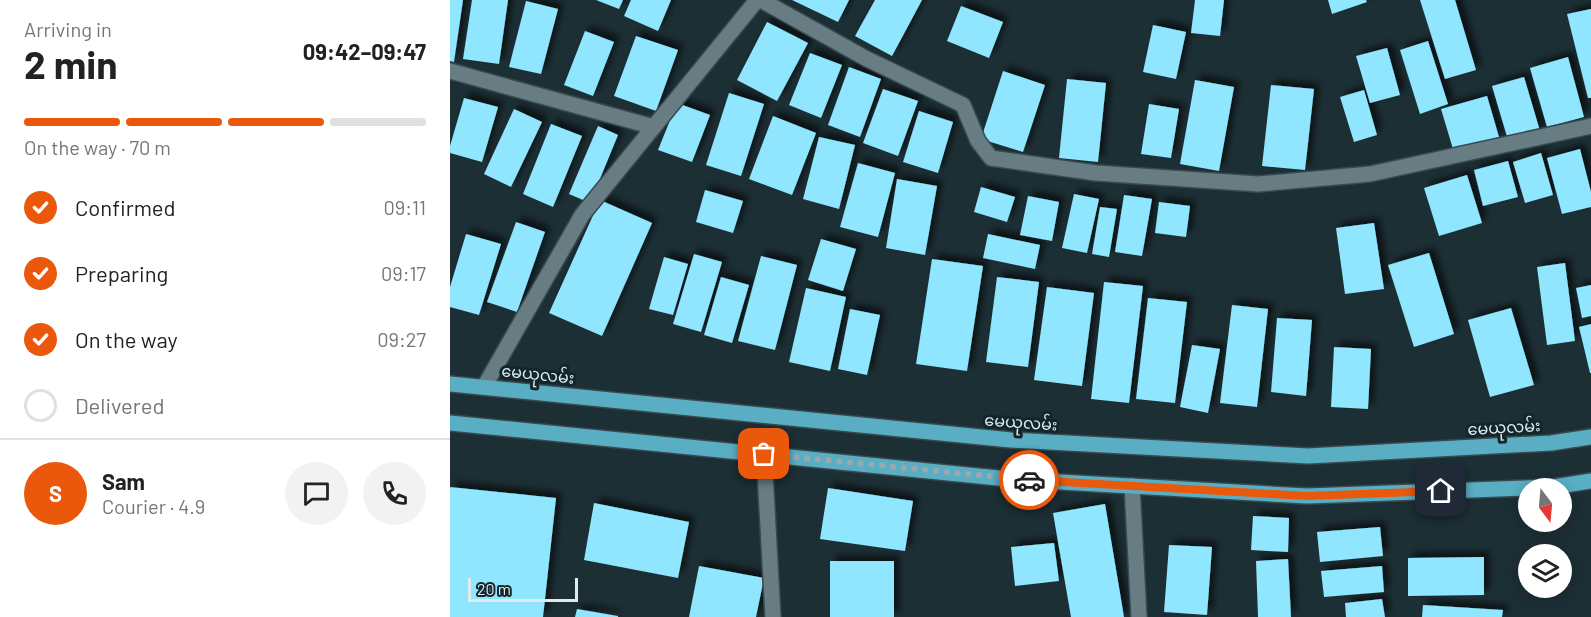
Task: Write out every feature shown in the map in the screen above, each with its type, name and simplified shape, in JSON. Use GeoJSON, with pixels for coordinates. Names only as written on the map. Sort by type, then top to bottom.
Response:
{"type":"FeatureCollection","features":[{"type":"Feature","properties":{"kind":"main road","name":"မေယုလမ်း"},"geometry":{"type":"LineString","coordinates":[[450,384],[1011,440],[1308,456],[1551,443],[1591,437]]}},
{"type":"Feature","properties":{"kind":"main road"},"geometry":{"type":"LineString","coordinates":[[450,423],[1008,478],[1307,496],[1552,487],[1591,481]]}},
{"type":"Feature","properties":{"kind":"street"},"geometry":{"type":"LineString","coordinates":[[484,387],[582,215],[757,0]]}},
{"type":"Feature","properties":{"kind":"street"},"geometry":{"type":"LineString","coordinates":[[761,0],[867,59],[963,105],[978,141],[991,158],[1096,173],[1258,184],[1370,174],[1591,126]]}},
{"type":"Feature","properties":{"kind":"street"},"geometry":{"type":"LineString","coordinates":[[450,71],[654,127]]}},
{"type":"Feature","properties":{"kind":"street"},"geometry":{"type":"LineString","coordinates":[[764,454],[773,617]]}},
{"type":"Feature","properties":{"kind":"street"},"geometry":{"type":"LineString","coordinates":[[1132,486],[1139,617]]}},
{"type":"Feature","properties":{"kind":"building"},"geometry":{"type":"Polygon","coordinates":[[[450,0],[463,0],[454,62],[450,61],[450,0]]]}},
{"type":"Feature","properties":{"kind":"building"},"geometry":{"type":"Polygon","coordinates":[[[472,0],[508,0],[499,64],[463,59],[472,0]]]}},
{"type":"Feature","properties":{"kind":"building"},"geometry":{"type":"Polygon","coordinates":[[[596,0],[623,0],[619,9],[596,0]]]}},
{"type":"Feature","properties":{"kind":"building"},"geometry":{"type":"Polygon","coordinates":[[[631,0],[671,0],[658,31],[624,16],[631,0]]]}},
{"type":"Feature","properties":{"kind":"building"},"geometry":{"type":"Polygon","coordinates":[[[792,0],[849,0],[838,22],[792,0]]]}},
{"type":"Feature","properties":{"kind":"building"},"geometry":{"type":"Polygon","coordinates":[[[875,0],[922,0],[892,56],[855,36],[875,0]]]}},
{"type":"Feature","properties":{"kind":"building"},"geometry":{"type":"Polygon","coordinates":[[[1195,0],[1224,0],[1220,36],[1191,33],[1195,0]]]}},
{"type":"Feature","properties":{"kind":"building"},"geometry":{"type":"Polygon","coordinates":[[[1328,0],[1366,0],[1367,2],[1332,14],[1328,0]]]}},
{"type":"Feature","properties":{"kind":"building"},"geometry":{"type":"Polygon","coordinates":[[[1420,0],[1455,0],[1476,70],[1445,79],[1420,0]]]}},
{"type":"Feature","properties":{"kind":"building"},"geometry":{"type":"Polygon","coordinates":[[[526,1],[558,9],[541,74],[509,67],[526,1]]]}},
{"type":"Feature","properties":{"kind":"building"},"geometry":{"type":"Polygon","coordinates":[[[961,6],[1003,22],[989,58],[947,41],[961,6]]]}},
{"type":"Feature","properties":{"kind":"building"},"geometry":{"type":"Polygon","coordinates":[[[1591,9],[1591,98],[1588,98],[1567,14],[1591,9]]]}},
{"type":"Feature","properties":{"kind":"building"},"geometry":{"type":"Polygon","coordinates":[[[767,22],[808,43],[777,101],[737,80],[767,22]]]}},
{"type":"Feature","properties":{"kind":"building"},"geometry":{"type":"Polygon","coordinates":[[[1153,25],[1186,32],[1176,79],[1143,72],[1153,25]]]}},
{"type":"Feature","properties":{"kind":"building"},"geometry":{"type":"Polygon","coordinates":[[[585,31],[614,42],[593,96],[564,85],[585,31]]]}},
{"type":"Feature","properties":{"kind":"building"},"geometry":{"type":"Polygon","coordinates":[[[636,36],[678,50],[656,111],[614,96],[636,36]]]}},
{"type":"Feature","properties":{"kind":"building"},"geometry":{"type":"Polygon","coordinates":[[[1428,41],[1448,104],[1420,114],[1400,50],[1428,41]]]}},
{"type":"Feature","properties":{"kind":"building"},"geometry":{"type":"Polygon","coordinates":[[[1387,48],[1400,95],[1370,103],[1356,56],[1387,48]]]}},
{"type":"Feature","properties":{"kind":"building"},"geometry":{"type":"Polygon","coordinates":[[[810,53],[842,65],[821,118],[789,105],[810,53]]]}},
{"type":"Feature","properties":{"kind":"building"},"geometry":{"type":"Polygon","coordinates":[[[1568,57],[1584,117],[1547,127],[1530,68],[1568,57]]]}},
{"type":"Feature","properties":{"kind":"building"},"geometry":{"type":"Polygon","coordinates":[[[849,67],[881,79],[860,137],[828,125],[849,67]]]}},
{"type":"Feature","properties":{"kind":"building"},"geometry":{"type":"Polygon","coordinates":[[[1003,71],[1045,85],[1023,152],[981,139],[1003,71]]]}},
{"type":"Feature","properties":{"kind":"building"},"geometry":{"type":"Polygon","coordinates":[[[1524,77],[1540,131],[1508,140],[1492,86],[1524,77]]]}},
{"type":"Feature","properties":{"kind":"building"},"geometry":{"type":"Polygon","coordinates":[[[1067,79],[1106,83],[1098,162],[1059,158],[1067,79]]]}},
{"type":"Feature","properties":{"kind":"building"},"geometry":{"type":"Polygon","coordinates":[[[1195,80],[1234,87],[1219,171],[1180,164],[1195,80]]]}},
{"type":"Feature","properties":{"kind":"building"},"geometry":{"type":"Polygon","coordinates":[[[1271,85],[1314,89],[1305,170],[1262,166],[1271,85]]]}},
{"type":"Feature","properties":{"kind":"building"},"geometry":{"type":"Polygon","coordinates":[[[883,89],[918,101],[898,156],[863,143],[883,89]]]}},
{"type":"Feature","properties":{"kind":"building"},"geometry":{"type":"Polygon","coordinates":[[[1364,90],[1377,135],[1354,142],[1340,97],[1364,90]]]}},
{"type":"Feature","properties":{"kind":"building"},"geometry":{"type":"Polygon","coordinates":[[[729,93],[764,104],[741,176],[706,165],[729,93]]]}},
{"type":"Feature","properties":{"kind":"building"},"geometry":{"type":"Polygon","coordinates":[[[1487,96],[1499,137],[1453,149],[1441,109],[1487,96]]]}},
{"type":"Feature","properties":{"kind":"building"},"geometry":{"type":"Polygon","coordinates":[[[464,98],[498,107],[482,162],[450,153],[464,98]]]}},
{"type":"Feature","properties":{"kind":"building"},"geometry":{"type":"Polygon","coordinates":[[[677,103],[710,115],[692,162],[658,150],[677,103]]]}},
{"type":"Feature","properties":{"kind":"building"},"geometry":{"type":"Polygon","coordinates":[[[1149,104],[1179,109],[1171,158],[1141,154],[1149,104]]]}},
{"type":"Feature","properties":{"kind":"building"},"geometry":{"type":"Polygon","coordinates":[[[514,109],[542,122],[511,187],[484,174],[514,109]]]}},
{"type":"Feature","properties":{"kind":"building"},"geometry":{"type":"Polygon","coordinates":[[[919,111],[953,122],[938,173],[903,162],[919,111]]]}},
{"type":"Feature","properties":{"kind":"building"},"geometry":{"type":"Polygon","coordinates":[[[773,116],[816,133],[792,195],[749,179],[773,116]]]}},
{"type":"Feature","properties":{"kind":"building"},"geometry":{"type":"Polygon","coordinates":[[[551,124],[582,136],[553,207],[523,194],[551,124]]]}},
{"type":"Feature","properties":{"kind":"building"},"geometry":{"type":"Polygon","coordinates":[[[598,126],[618,135],[590,203],[569,194],[598,126]]]}},
{"type":"Feature","properties":{"kind":"building"},"geometry":{"type":"Polygon","coordinates":[[[819,137],[855,145],[839,209],[803,199],[819,137]]]}},
{"type":"Feature","properties":{"kind":"building"},"geometry":{"type":"Polygon","coordinates":[[[1580,149],[1591,192],[1591,207],[1562,214],[1547,158],[1580,149]]]}},
{"type":"Feature","properties":{"kind":"building"},"geometry":{"type":"Polygon","coordinates":[[[1541,153],[1553,195],[1525,203],[1513,162],[1541,153]]]}},
{"type":"Feature","properties":{"kind":"building"},"geometry":{"type":"Polygon","coordinates":[[[1508,161],[1518,197],[1483,206],[1474,170],[1508,161]]]}},
{"type":"Feature","properties":{"kind":"building"},"geometry":{"type":"Polygon","coordinates":[[[858,163],[895,173],[878,237],[840,227],[858,163]]]}},
{"type":"Feature","properties":{"kind":"building"},"geometry":{"type":"Polygon","coordinates":[[[1467,175],[1482,223],[1439,236],[1424,188],[1467,175]]]}},
{"type":"Feature","properties":{"kind":"building"},"geometry":{"type":"Polygon","coordinates":[[[897,179],[937,186],[925,255],[886,248],[897,179]]]}},
{"type":"Feature","properties":{"kind":"building"},"geometry":{"type":"Polygon","coordinates":[[[981,187],[1015,197],[1007,222],[974,212],[981,187]]]}},
{"type":"Feature","properties":{"kind":"building"},"geometry":{"type":"Polygon","coordinates":[[[705,190],[743,201],[733,233],[696,222],[705,190]]]}},
{"type":"Feature","properties":{"kind":"building"},"geometry":{"type":"Polygon","coordinates":[[[1074,194],[1099,199],[1087,253],[1062,248],[1074,194]]]}},
{"type":"Feature","properties":{"kind":"building"},"geometry":{"type":"Polygon","coordinates":[[[1124,195],[1152,199],[1142,256],[1115,252],[1124,195]]]}},
{"type":"Feature","properties":{"kind":"building"},"geometry":{"type":"Polygon","coordinates":[[[1028,196],[1059,202],[1052,241],[1020,235],[1028,196]]]}},
{"type":"Feature","properties":{"kind":"building"},"geometry":{"type":"Polygon","coordinates":[[[600,200],[652,223],[602,336],[549,313],[600,200]]]}},
{"type":"Feature","properties":{"kind":"building"},"geometry":{"type":"Polygon","coordinates":[[[1159,202],[1190,206],[1186,237],[1155,233],[1159,202]]]}},
{"type":"Feature","properties":{"kind":"building"},"geometry":{"type":"Polygon","coordinates":[[[1100,207],[1117,209],[1109,257],[1092,254],[1100,207]]]}},
{"type":"Feature","properties":{"kind":"building"},"geometry":{"type":"Polygon","coordinates":[[[516,222],[545,232],[517,312],[487,302],[516,222]]]}},
{"type":"Feature","properties":{"kind":"building"},"geometry":{"type":"Polygon","coordinates":[[[1374,223],[1384,289],[1345,294],[1336,228],[1374,223]]]}},
{"type":"Feature","properties":{"kind":"building"},"geometry":{"type":"Polygon","coordinates":[[[466,234],[501,244],[479,315],[450,307],[450,287],[466,234]]]}},
{"type":"Feature","properties":{"kind":"building"},"geometry":{"type":"Polygon","coordinates":[[[988,234],[1040,245],[1035,269],[983,258],[988,234]]]}},
{"type":"Feature","properties":{"kind":"building"},"geometry":{"type":"Polygon","coordinates":[[[821,239],[856,249],[843,291],[808,280],[821,239]]]}},
{"type":"Feature","properties":{"kind":"building"},"geometry":{"type":"Polygon","coordinates":[[[1429,253],[1454,334],[1414,347],[1388,265],[1429,253]]]}},
{"type":"Feature","properties":{"kind":"building"},"geometry":{"type":"Polygon","coordinates":[[[694,254],[722,262],[701,332],[673,324],[694,254]]]}},
{"type":"Feature","properties":{"kind":"building"},"geometry":{"type":"Polygon","coordinates":[[[761,256],[797,265],[775,350],[738,341],[761,256]]]}},
{"type":"Feature","properties":{"kind":"building"},"geometry":{"type":"Polygon","coordinates":[[[664,257],[688,264],[673,315],[649,309],[664,257]]]}},
{"type":"Feature","properties":{"kind":"building"},"geometry":{"type":"Polygon","coordinates":[[[932,259],[983,266],[967,371],[916,364],[932,259]]]}},
{"type":"Feature","properties":{"kind":"building"},"geometry":{"type":"Polygon","coordinates":[[[1565,263],[1575,341],[1547,345],[1537,267],[1565,263]]]}},
{"type":"Feature","properties":{"kind":"building"},"geometry":{"type":"Polygon","coordinates":[[[721,277],[749,285],[732,343],[704,335],[721,277]]]}},
{"type":"Feature","properties":{"kind":"building"},"geometry":{"type":"Polygon","coordinates":[[[997,277],[1039,282],[1028,367],[986,362],[997,277]]]}},
{"type":"Feature","properties":{"kind":"building"},"geometry":{"type":"Polygon","coordinates":[[[1104,282],[1143,286],[1129,403],[1091,399],[1104,282]]]}},
{"type":"Feature","properties":{"kind":"building"},"geometry":{"type":"Polygon","coordinates":[[[1591,285],[1591,316],[1582,318],[1576,288],[1591,285]]]}},
{"type":"Feature","properties":{"kind":"building"},"geometry":{"type":"Polygon","coordinates":[[[1047,287],[1094,293],[1082,386],[1034,380],[1047,287]]]}},
{"type":"Feature","properties":{"kind":"building"},"geometry":{"type":"Polygon","coordinates":[[[806,288],[846,297],[830,371],[789,362],[806,288]]]}},
{"type":"Feature","properties":{"kind":"building"},"geometry":{"type":"Polygon","coordinates":[[[1148,298],[1187,302],[1175,403],[1136,399],[1148,298]]]}},
{"type":"Feature","properties":{"kind":"building"},"geometry":{"type":"Polygon","coordinates":[[[1232,305],[1268,309],[1257,407],[1220,403],[1232,305]]]}},
{"type":"Feature","properties":{"kind":"building"},"geometry":{"type":"Polygon","coordinates":[[[1511,308],[1534,385],[1490,397],[1468,320],[1511,308]]]}},
{"type":"Feature","properties":{"kind":"building"},"geometry":{"type":"Polygon","coordinates":[[[850,309],[880,315],[867,375],[838,369],[850,309]]]}},
{"type":"Feature","properties":{"kind":"building"},"geometry":{"type":"Polygon","coordinates":[[[1277,318],[1312,320],[1306,396],[1271,392],[1277,318]]]}},
{"type":"Feature","properties":{"kind":"building"},"geometry":{"type":"Polygon","coordinates":[[[1591,324],[1591,373],[1590,373],[1579,327],[1591,324]]]}},
{"type":"Feature","properties":{"kind":"building"},"geometry":{"type":"Polygon","coordinates":[[[1192,345],[1220,349],[1208,413],[1180,407],[1192,345]]]}},
{"type":"Feature","properties":{"kind":"building"},"geometry":{"type":"Polygon","coordinates":[[[1334,347],[1371,349],[1368,409],[1331,407],[1334,347]]]}},
{"type":"Feature","properties":{"kind":"building"},"geometry":{"type":"Polygon","coordinates":[[[450,487],[556,498],[543,617],[450,617],[450,487]]]}},
{"type":"Feature","properties":{"kind":"building"},"geometry":{"type":"Polygon","coordinates":[[[828,488],[913,501],[905,551],[820,539],[828,488]]]}},
{"type":"Feature","properties":{"kind":"building"},"geometry":{"type":"Polygon","coordinates":[[[594,503],[689,522],[678,578],[584,560],[594,503]]]}},
{"type":"Feature","properties":{"kind":"building"},"geometry":{"type":"Polygon","coordinates":[[[1105,504],[1124,617],[1071,617],[1053,513],[1105,504]]]}},
{"type":"Feature","properties":{"kind":"building"},"geometry":{"type":"Polygon","coordinates":[[[1253,516],[1289,518],[1288,552],[1251,550],[1253,516]]]}},
{"type":"Feature","properties":{"kind":"building"},"geometry":{"type":"Polygon","coordinates":[[[1380,527],[1383,556],[1320,562],[1317,532],[1380,527]]]}},
{"type":"Feature","properties":{"kind":"building"},"geometry":{"type":"Polygon","coordinates":[[[1054,543],[1059,581],[1015,586],[1011,547],[1054,543]]]}},
{"type":"Feature","properties":{"kind":"building"},"geometry":{"type":"Polygon","coordinates":[[[1169,545],[1212,547],[1207,615],[1164,612],[1169,545]]]}},
{"type":"Feature","properties":{"kind":"building"},"geometry":{"type":"Polygon","coordinates":[[[1484,557],[1484,595],[1408,596],[1408,558],[1484,557]]]}},
{"type":"Feature","properties":{"kind":"building"},"geometry":{"type":"Polygon","coordinates":[[[1288,559],[1291,617],[1258,617],[1256,561],[1288,559]]]}},
{"type":"Feature","properties":{"kind":"building"},"geometry":{"type":"Polygon","coordinates":[[[830,561],[894,561],[894,617],[830,617],[830,561]]]}},
{"type":"Feature","properties":{"kind":"building"},"geometry":{"type":"Polygon","coordinates":[[[699,566],[764,578],[756,617],[689,617],[699,566]]]}},
{"type":"Feature","properties":{"kind":"building"},"geometry":{"type":"Polygon","coordinates":[[[1382,566],[1384,592],[1324,597],[1321,571],[1382,566]]]}},
{"type":"Feature","properties":{"kind":"building"},"geometry":{"type":"Polygon","coordinates":[[[1382,599],[1385,617],[1346,617],[1345,603],[1382,599]]]}},
{"type":"Feature","properties":{"kind":"building"},"geometry":{"type":"Polygon","coordinates":[[[1423,605],[1503,610],[1502,617],[1422,617],[1423,605]]]}},
{"type":"Feature","properties":{"kind":"building"},"geometry":{"type":"Polygon","coordinates":[[[577,609],[618,616],[618,617],[575,617],[577,609]]]}},
{"type":"Feature","properties":{"kind":"way so far"},"geometry":{"type":"LineString","coordinates":[[764,454],[1029,480]]}},
{"type":"Feature","properties":{"kind":"route"},"geometry":{"type":"LineString","coordinates":[[1029,480],[1307,496],[1441,491]]}}]}
